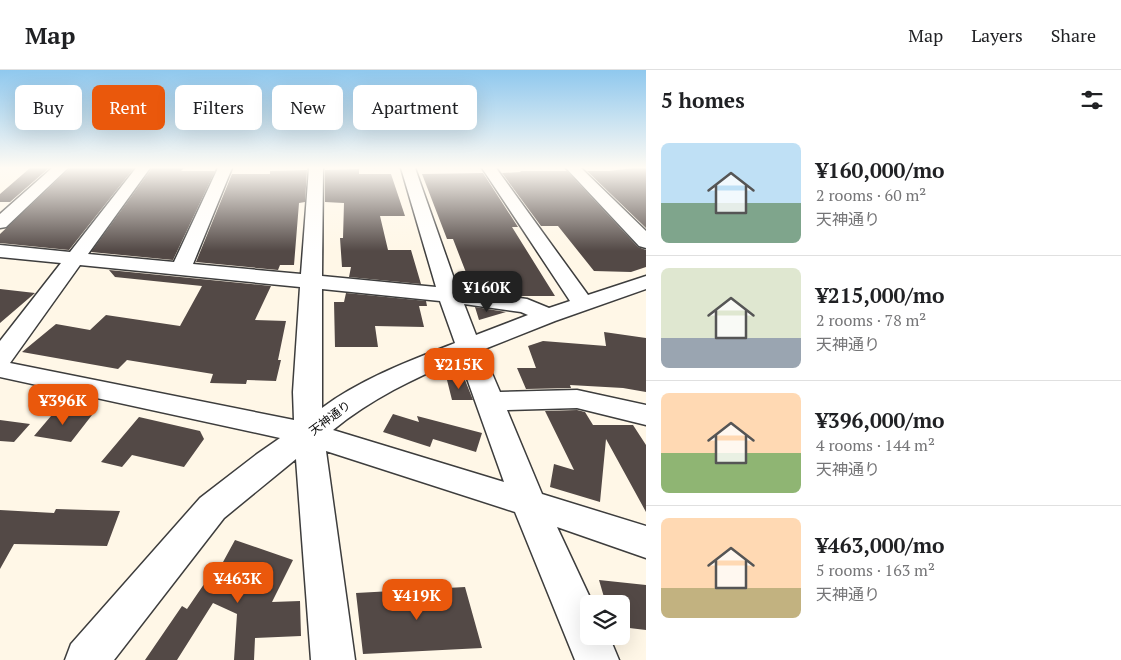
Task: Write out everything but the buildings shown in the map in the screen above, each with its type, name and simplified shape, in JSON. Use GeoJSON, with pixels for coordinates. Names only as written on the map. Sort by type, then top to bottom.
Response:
{"type":"FeatureCollection","features":[{"type":"Feature","properties":{"kind":"street"},"geometry":{"type":"LineString","coordinates":[[0,223],[30,196]]}},
{"type":"Feature","properties":{"kind":"street"},"geometry":{"type":"LineString","coordinates":[[0,358],[123,196]]}},
{"type":"Feature","properties":{"kind":"street"},"geometry":{"type":"LineString","coordinates":[[181,268],[214,196]]}},
{"type":"Feature","properties":{"kind":"street"},"geometry":{"type":"LineString","coordinates":[[315,196],[307,392],[309,434],[333,660]]}},
{"type":"Feature","properties":{"kind":"street"},"geometry":{"type":"LineString","coordinates":[[417,196],[449,295],[468,346],[529,503],[597,660]]}},
{"type":"Feature","properties":{"kind":"street"},"geometry":{"type":"LineString","coordinates":[[508,196],[582,304]]}},
{"type":"Feature","properties":{"kind":"street"},"geometry":{"type":"LineString","coordinates":[[600,196],[646,242]]}},
{"type":"Feature","properties":{"kind":"street"},"geometry":{"type":"LineString","coordinates":[[0,251],[449,295],[527,306],[547,316]]}},
{"type":"Feature","properties":{"kind":"street","name":"天神通り"},"geometry":{"type":"LineString","coordinates":[[87,660],[212,508],[268,462],[361,395],[420,366],[468,346],[547,316],[646,282]]}},
{"type":"Feature","properties":{"kind":"street"},"geometry":{"type":"LineString","coordinates":[[0,369],[309,434],[646,542]]}},
{"type":"Feature","properties":{"kind":"street"},"geometry":{"type":"LineString","coordinates":[[490,401],[577,399],[646,415]]}}]}
